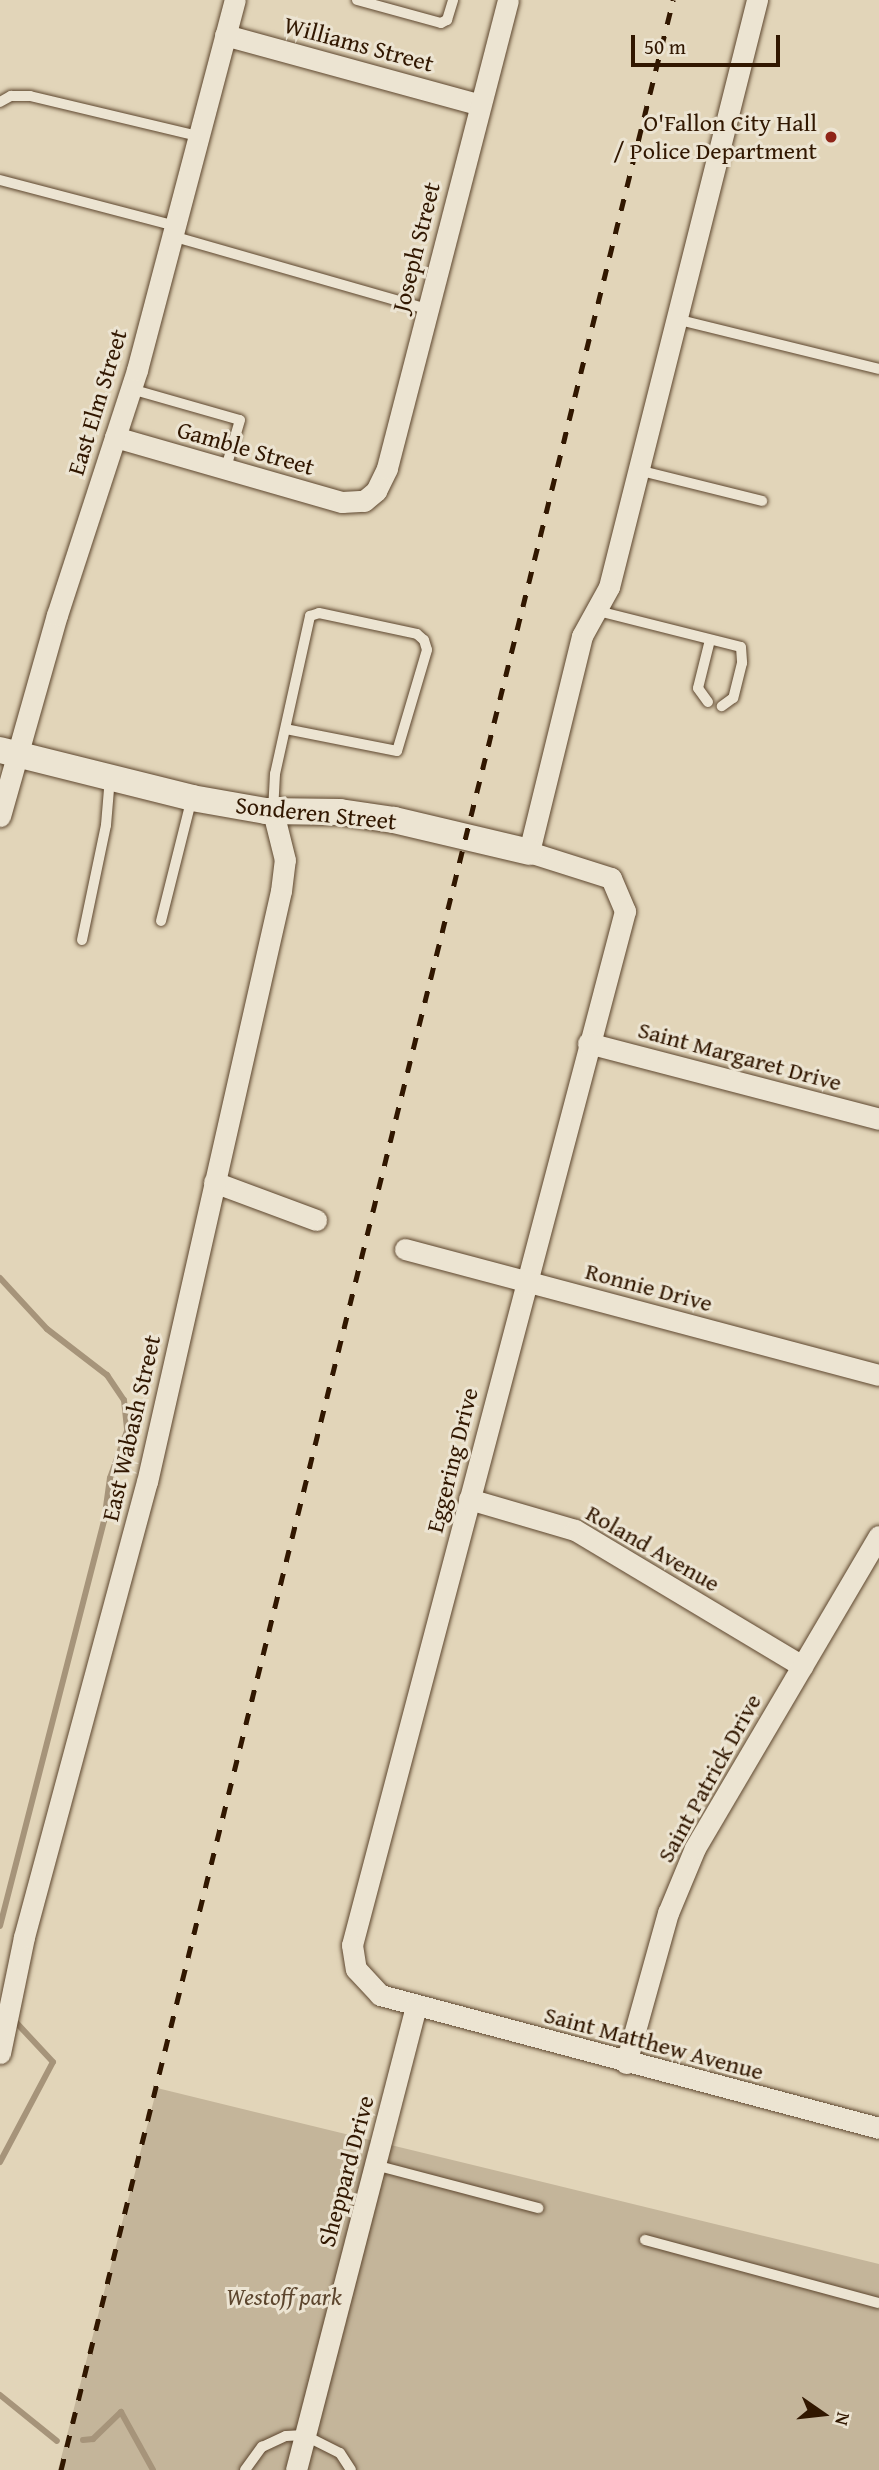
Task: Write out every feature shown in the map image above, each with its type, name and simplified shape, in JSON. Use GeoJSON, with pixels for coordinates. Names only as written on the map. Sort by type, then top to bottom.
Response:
{"type":"FeatureCollection","features":[{"type":"Feature","properties":{"kind":"street","name":"East Elm Street"},"geometry":{"type":"LineString","coordinates":[[0,816],[8,752],[131,389],[235,0]]}},
{"type":"Feature","properties":{"kind":"street","name":"Joseph Street"},"geometry":{"type":"LineString","coordinates":[[364,501],[376,491],[387,468],[478,104],[508,0]]}},
{"type":"Feature","properties":{"kind":"street"},"geometry":{"type":"LineString","coordinates":[[529,852],[582,636],[609,587],[757,0]]}},
{"type":"Feature","properties":{"kind":"street","name":"Williams Street"},"geometry":{"type":"LineString","coordinates":[[225,35],[478,104]]}},
{"type":"Feature","properties":{"kind":"street","name":"Gamble Street"},"geometry":{"type":"LineString","coordinates":[[115,438],[342,502],[364,501]]}},
{"type":"Feature","properties":{"kind":"street","name":"Sonderen Street"},"geometry":{"type":"LineString","coordinates":[[8,752],[192,798],[273,811],[340,812],[394,820],[598,871],[611,878],[622,894]]}},
{"type":"Feature","properties":{"kind":"street","name":"East Wabash Street"},"geometry":{"type":"LineString","coordinates":[[0,2053],[5,2015],[24,1937],[147,1482],[281,891],[285,860],[273,811]]}},
{"type":"Feature","properties":{"kind":"street","name":"Eggering Drive"},"geometry":{"type":"LineString","coordinates":[[416,2007],[380,1995],[367,1984],[356,1969],[352,1945],[525,1281],[625,911],[622,894]]}},
{"type":"Feature","properties":{"kind":"street","name":"Saint Margaret Drive"},"geometry":{"type":"LineString","coordinates":[[589,1043],[879,1119]]}},
{"type":"Feature","properties":{"kind":"street"},"geometry":{"type":"LineString","coordinates":[[214,1182],[316,1220]]}},
{"type":"Feature","properties":{"kind":"street","name":"Ronnie Drive"},"geometry":{"type":"LineString","coordinates":[[405,1249],[879,1375]]}},
{"type":"Feature","properties":{"kind":"street","name":"Roland Avenue"},"geometry":{"type":"LineString","coordinates":[[469,1499],[575,1530],[802,1666]]}},
{"type":"Feature","properties":{"kind":"street","name":"Saint Patrick Drive"},"geometry":{"type":"LineString","coordinates":[[626,2063],[668,1913],[695,1848],[879,1536]]}},
{"type":"Feature","properties":{"kind":"street","name":"Saint Matthew Avenue"},"geometry":{"type":"LineString","coordinates":[[416,2007],[879,2128]]}},
{"type":"Feature","properties":{"kind":"street","name":"Sheppard Drive"},"geometry":{"type":"LineString","coordinates":[[296,2470],[416,2007]]}},
{"type":"Feature","properties":{"kind":"lane"},"geometry":{"type":"LineString","coordinates":[[357,0],[441,23],[447,20],[453,0]]}},
{"type":"Feature","properties":{"kind":"lane"},"geometry":{"type":"LineString","coordinates":[[0,102],[11,96],[30,96],[198,136]]}},
{"type":"Feature","properties":{"kind":"lane"},"geometry":{"type":"LineString","coordinates":[[0,180],[427,309]]}},
{"type":"Feature","properties":{"kind":"lane"},"geometry":{"type":"LineString","coordinates":[[676,319],[879,369]]}},
{"type":"Feature","properties":{"kind":"lane"},"geometry":{"type":"LineString","coordinates":[[131,389],[240,420],[225,471]]}},
{"type":"Feature","properties":{"kind":"lane"},"geometry":{"type":"LineString","coordinates":[[638,470],[762,502]]}},
{"type":"Feature","properties":{"kind":"lane"},"geometry":{"type":"LineString","coordinates":[[598,611],[741,647],[742,663],[733,698],[722,705]]}},
{"type":"Feature","properties":{"kind":"lane"},"geometry":{"type":"LineString","coordinates":[[273,811],[275,774],[310,616],[319,613],[417,634],[424,640],[427,650],[397,751],[286,729]]}},
{"type":"Feature","properties":{"kind":"lane"},"geometry":{"type":"LineString","coordinates":[[708,702],[698,688],[710,640]]}},
{"type":"Feature","properties":{"kind":"lane"},"geometry":{"type":"LineString","coordinates":[[82,940],[105,833],[110,777]]}},
{"type":"Feature","properties":{"kind":"lane"},"geometry":{"type":"LineString","coordinates":[[162,921],[192,798]]}},
{"type":"Feature","properties":{"kind":"lane"},"geometry":{"type":"LineString","coordinates":[[375,2165],[538,2208]]}},
{"type":"Feature","properties":{"kind":"lane"},"geometry":{"type":"LineString","coordinates":[[645,2240],[879,2303]]}},
{"type":"Feature","properties":{"kind":"lane"},"geometry":{"type":"LineString","coordinates":[[245,2470],[262,2447],[286,2435],[304,2434],[340,2453],[351,2470]]}},
{"type":"Feature","properties":{"kind":"green space","name":"Westoff park"},"geometry":{"type":"Polygon","coordinates":[[[157,2088],[879,2264],[879,2470],[58,2470],[157,2088]]]}},
{"type":"Feature","properties":{"kind":"waterway"},"geometry":{"type":"LineString","coordinates":[[0,1278],[47,1329],[107,1375],[124,1400],[127,1431],[110,1478],[104,1521],[0,1926]]}},
{"type":"Feature","properties":{"kind":"waterway"},"geometry":{"type":"LineString","coordinates":[[0,2162],[53,2062],[12,2018]]}},
{"type":"Feature","properties":{"kind":"waterway"},"geometry":{"type":"LineString","coordinates":[[0,2395],[57,2441]]}},
{"type":"Feature","properties":{"kind":"waterway"},"geometry":{"type":"LineString","coordinates":[[83,2440],[93,2439],[121,2412],[153,2470]]}},
{"type":"Feature","properties":{"kind":"railway"},"geometry":{"type":"LineString","coordinates":[[61,2470],[673,0]]}},
{"type":"Feature","properties":{"kind":"place","name":"O'Fallon City Hall / Police Department"},"geometry":{"type":"Point","coordinates":[831,137]}}]}
